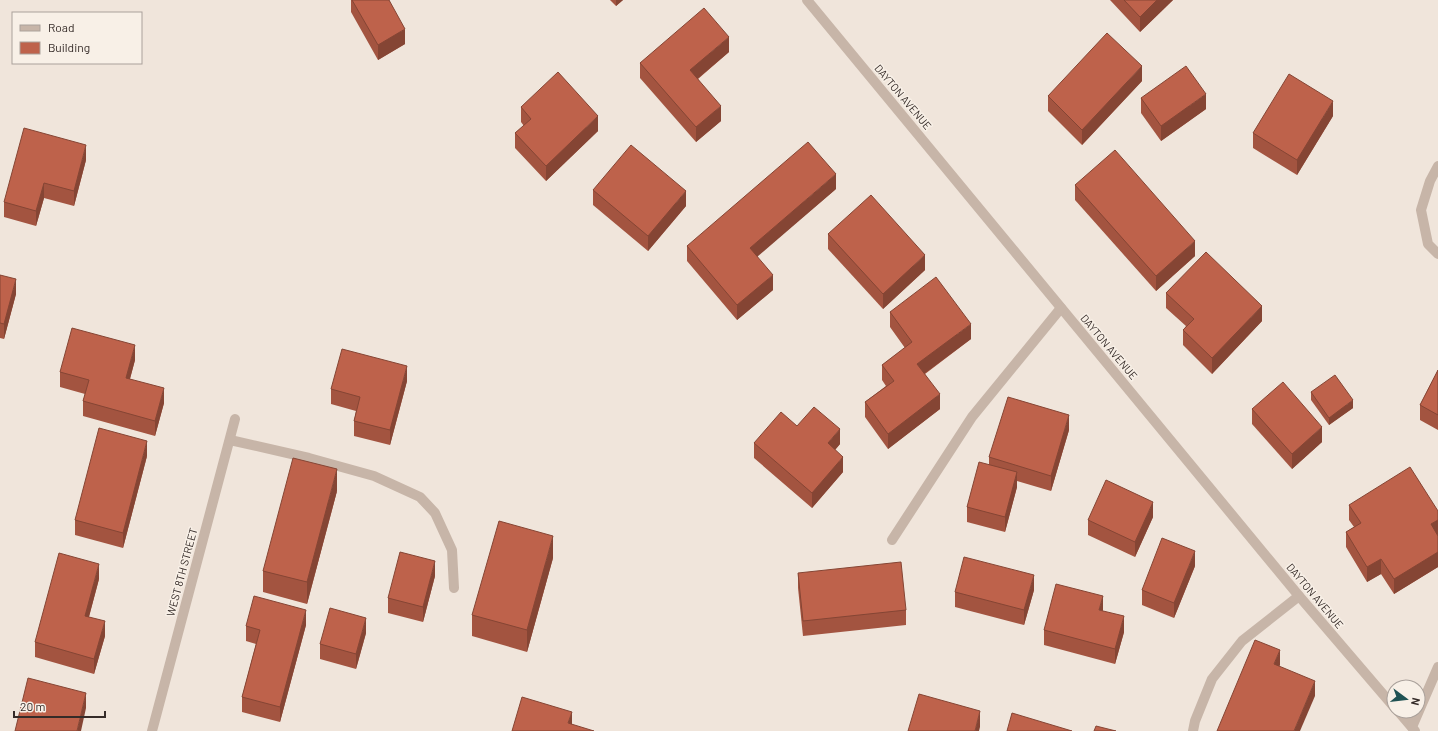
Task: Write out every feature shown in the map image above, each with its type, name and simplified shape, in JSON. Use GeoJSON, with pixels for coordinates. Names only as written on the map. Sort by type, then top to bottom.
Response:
{"type":"FeatureCollection","features":[{"type":"Feature","properties":{"kind":"street","name":"DAYTON AVENUE"},"geometry":{"type":"LineString","coordinates":[[807,0],[1299,596],[1386,698]]}},
{"type":"Feature","properties":{"kind":"street"},"geometry":{"type":"LineString","coordinates":[[1438,166],[1430,181],[1421,210],[1428,244],[1438,254]]}},
{"type":"Feature","properties":{"kind":"street"},"geometry":{"type":"LineString","coordinates":[[892,540],[972,417],[1061,308]]}},
{"type":"Feature","properties":{"kind":"street","name":"WEST 8TH STREET"},"geometry":{"type":"LineString","coordinates":[[152,731],[235,419]]}},
{"type":"Feature","properties":{"kind":"street"},"geometry":{"type":"LineString","coordinates":[[230,440],[309,458],[374,476],[420,497],[434,513],[452,550],[454,588]]}},
{"type":"Feature","properties":{"kind":"street"},"geometry":{"type":"LineString","coordinates":[[1193,731],[1195,721],[1212,679],[1220,668],[1242,641],[1299,596]]}},
{"type":"Feature","properties":{"kind":"street"},"geometry":{"type":"LineString","coordinates":[[1405,719],[1413,729],[1438,668]]}},
{"type":"Feature","properties":{"kind":"building"},"geometry":{"type":"Polygon","coordinates":[[[352,0],[389,0],[405,29],[378,45],[352,0]]]}},
{"type":"Feature","properties":{"kind":"building"},"geometry":{"type":"Polygon","coordinates":[[[1124,0],[1157,0],[1140,17],[1124,0]]]}},
{"type":"Feature","properties":{"kind":"building"},"geometry":{"type":"Polygon","coordinates":[[[704,8],[729,37],[690,70],[721,106],[696,127],[640,63],[704,8]]]}},
{"type":"Feature","properties":{"kind":"building"},"geometry":{"type":"Polygon","coordinates":[[[1107,33],[1142,66],[1082,130],[1048,96],[1107,33]]]}},
{"type":"Feature","properties":{"kind":"building"},"geometry":{"type":"Polygon","coordinates":[[[1186,66],[1206,94],[1161,126],[1141,98],[1186,66]]]}},
{"type":"Feature","properties":{"kind":"building"},"geometry":{"type":"Polygon","coordinates":[[[558,72],[598,116],[546,166],[515,133],[531,119],[521,107],[558,72]]]}},
{"type":"Feature","properties":{"kind":"building"},"geometry":{"type":"Polygon","coordinates":[[[1289,74],[1333,101],[1297,160],[1253,133],[1289,74]]]}},
{"type":"Feature","properties":{"kind":"building"},"geometry":{"type":"Polygon","coordinates":[[[24,128],[86,145],[74,191],[44,183],[36,211],[4,202],[24,128]]]}},
{"type":"Feature","properties":{"kind":"building"},"geometry":{"type":"Polygon","coordinates":[[[808,142],[836,174],[750,248],[773,275],[737,305],[687,246],[808,142]]]}},
{"type":"Feature","properties":{"kind":"building"},"geometry":{"type":"Polygon","coordinates":[[[631,145],[686,191],[648,236],[593,190],[631,145]]]}},
{"type":"Feature","properties":{"kind":"building"},"geometry":{"type":"Polygon","coordinates":[[[1115,150],[1195,241],[1156,276],[1075,185],[1115,150]]]}},
{"type":"Feature","properties":{"kind":"building"},"geometry":{"type":"Polygon","coordinates":[[[871,195],[925,255],[883,294],[828,234],[871,195]]]}},
{"type":"Feature","properties":{"kind":"building"},"geometry":{"type":"Polygon","coordinates":[[[1206,252],[1262,306],[1212,358],[1183,330],[1194,319],[1166,293],[1206,252]]]}},
{"type":"Feature","properties":{"kind":"building"},"geometry":{"type":"Polygon","coordinates":[[[0,275],[16,279],[4,324],[0,323],[0,275]]]}},
{"type":"Feature","properties":{"kind":"building"},"geometry":{"type":"Polygon","coordinates":[[[936,277],[971,324],[917,364],[940,394],[888,434],[865,402],[894,381],[882,365],[912,342],[890,312],[936,277]]]}},
{"type":"Feature","properties":{"kind":"building"},"geometry":{"type":"Polygon","coordinates":[[[72,328],[135,345],[126,378],[164,388],[155,421],[83,401],[89,380],[60,372],[72,328]]]}},
{"type":"Feature","properties":{"kind":"building"},"geometry":{"type":"Polygon","coordinates":[[[342,349],[407,366],[390,430],[354,421],[360,397],[331,389],[342,349]]]}},
{"type":"Feature","properties":{"kind":"building"},"geometry":{"type":"Polygon","coordinates":[[[1438,370],[1438,415],[1420,405],[1438,370]]]}},
{"type":"Feature","properties":{"kind":"building"},"geometry":{"type":"Polygon","coordinates":[[[1335,375],[1353,400],[1329,418],[1311,392],[1335,375]]]}},
{"type":"Feature","properties":{"kind":"building"},"geometry":{"type":"Polygon","coordinates":[[[1283,382],[1322,427],[1292,454],[1252,409],[1283,382]]]}},
{"type":"Feature","properties":{"kind":"building"},"geometry":{"type":"Polygon","coordinates":[[[1008,397],[1069,415],[1051,476],[989,457],[1008,397]]]}},
{"type":"Feature","properties":{"kind":"building"},"geometry":{"type":"Polygon","coordinates":[[[814,407],[840,429],[828,443],[843,457],[812,493],[754,443],[781,412],[797,426],[814,407]]]}},
{"type":"Feature","properties":{"kind":"building"},"geometry":{"type":"Polygon","coordinates":[[[99,428],[147,441],[123,533],[75,520],[99,428]]]}},
{"type":"Feature","properties":{"kind":"building"},"geometry":{"type":"Polygon","coordinates":[[[293,458],[337,469],[307,582],[263,571],[293,458]]]}},
{"type":"Feature","properties":{"kind":"building"},"geometry":{"type":"Polygon","coordinates":[[[979,462],[1017,472],[1005,517],[967,507],[979,462]]]}},
{"type":"Feature","properties":{"kind":"building"},"geometry":{"type":"Polygon","coordinates":[[[1410,467],[1438,511],[1438,520],[1431,524],[1438,536],[1438,552],[1394,579],[1381,559],[1367,567],[1346,532],[1361,523],[1349,505],[1410,467]]]}},
{"type":"Feature","properties":{"kind":"building"},"geometry":{"type":"Polygon","coordinates":[[[1106,480],[1153,502],[1135,542],[1088,520],[1106,480]]]}},
{"type":"Feature","properties":{"kind":"building"},"geometry":{"type":"Polygon","coordinates":[[[499,521],[553,536],[527,630],[472,615],[499,521]]]}},
{"type":"Feature","properties":{"kind":"building"},"geometry":{"type":"Polygon","coordinates":[[[1162,538],[1195,551],[1174,603],[1142,590],[1162,538]]]}},
{"type":"Feature","properties":{"kind":"building"},"geometry":{"type":"Polygon","coordinates":[[[400,552],[435,561],[423,607],[388,598],[400,552]]]}},
{"type":"Feature","properties":{"kind":"building"},"geometry":{"type":"Polygon","coordinates":[[[59,553],[99,564],[85,616],[105,621],[94,659],[35,642],[59,553]]]}},
{"type":"Feature","properties":{"kind":"building"},"geometry":{"type":"Polygon","coordinates":[[[964,557],[1034,575],[1024,610],[955,592],[964,557]]]}},
{"type":"Feature","properties":{"kind":"building"},"geometry":{"type":"Polygon","coordinates":[[[901,562],[906,610],[803,621],[798,573],[901,562]]]}},
{"type":"Feature","properties":{"kind":"building"},"geometry":{"type":"Polygon","coordinates":[[[1056,584],[1103,596],[1099,610],[1124,616],[1115,649],[1044,630],[1056,584]]]}},
{"type":"Feature","properties":{"kind":"building"},"geometry":{"type":"Polygon","coordinates":[[[254,596],[306,610],[280,707],[242,697],[260,630],[246,626],[254,596]]]}},
{"type":"Feature","properties":{"kind":"building"},"geometry":{"type":"Polygon","coordinates":[[[330,608],[366,618],[356,654],[320,644],[330,608]]]}},
{"type":"Feature","properties":{"kind":"building"},"geometry":{"type":"Polygon","coordinates":[[[1255,640],[1280,650],[1274,664],[1315,681],[1294,731],[1217,731],[1255,640]]]}},
{"type":"Feature","properties":{"kind":"building"},"geometry":{"type":"Polygon","coordinates":[[[28,678],[86,693],[77,731],[15,731],[28,678]]]}},
{"type":"Feature","properties":{"kind":"building"},"geometry":{"type":"Polygon","coordinates":[[[919,694],[980,711],[975,731],[908,731],[919,694]]]}},
{"type":"Feature","properties":{"kind":"building"},"geometry":{"type":"Polygon","coordinates":[[[522,697],[572,712],[568,723],[594,731],[512,731],[522,697]]]}},
{"type":"Feature","properties":{"kind":"building"},"geometry":{"type":"Polygon","coordinates":[[[1012,713],[1072,731],[1007,731],[1012,713]]]}},
{"type":"Feature","properties":{"kind":"building"},"geometry":{"type":"Polygon","coordinates":[[[1096,726],[1116,731],[1094,731],[1096,726]]]}}]}
